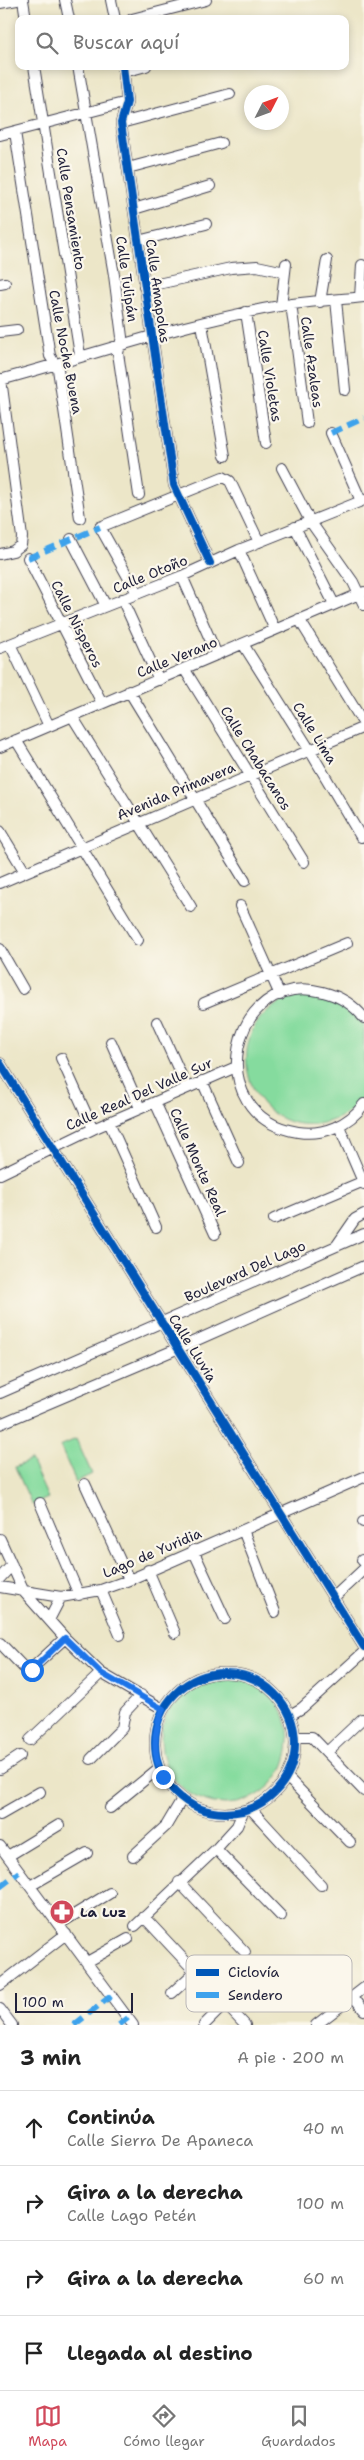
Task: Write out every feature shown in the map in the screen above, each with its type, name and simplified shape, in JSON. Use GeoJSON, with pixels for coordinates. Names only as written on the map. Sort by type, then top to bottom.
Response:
{"type":"FeatureCollection","features":[{"type":"Feature","properties":{"kind":"street"},"geometry":{"type":"LineString","coordinates":[[0,3],[17,0]]}},
{"type":"Feature","properties":{"kind":"street"},"geometry":{"type":"LineString","coordinates":[[23,0],[25,15]]}},
{"type":"Feature","properties":{"kind":"street"},"geometry":{"type":"LineString","coordinates":[[65,0],[68,15]]}},
{"type":"Feature","properties":{"kind":"street"},"geometry":{"type":"LineString","coordinates":[[111,0],[114,15]]}},
{"type":"Feature","properties":{"kind":"street"},"geometry":{"type":"LineString","coordinates":[[148,15],[206,0]]}},
{"type":"Feature","properties":{"kind":"street","name":"Calle Pensamiento"},"geometry":{"type":"LineString","coordinates":[[35,70],[80,355]]}},
{"type":"Feature","properties":{"kind":"street","name":"Calle Tulipán"},"geometry":{"type":"LineString","coordinates":[[79,70],[115,284],[122,337],[118,353],[139,495]]}},
{"type":"Feature","properties":{"kind":"street"},"geometry":{"type":"LineString","coordinates":[[0,135],[127,102],[124,70]]}},
{"type":"Feature","properties":{"kind":"street"},"geometry":{"type":"LineString","coordinates":[[121,123],[230,94]]}},
{"type":"Feature","properties":{"kind":"street","name":"Calle Amapolas"},"geometry":{"type":"LineString","coordinates":[[127,102],[121,123],[151,336],[176,491],[210,563]]}},
{"type":"Feature","properties":{"kind":"street","name":"Calle Noche Buena"},"geometry":{"type":"LineString","coordinates":[[16,132],[50,356],[58,369],[80,518]]}},
{"type":"Feature","properties":{"kind":"street"},"geometry":{"type":"LineString","coordinates":[[128,168],[222,143]]}},
{"type":"Feature","properties":{"kind":"street"},"geometry":{"type":"LineString","coordinates":[[134,209],[210,186]]}},
{"type":"Feature","properties":{"kind":"street"},"geometry":{"type":"LineString","coordinates":[[138,241],[206,224]]}},
{"type":"Feature","properties":{"kind":"street"},"geometry":{"type":"LineString","coordinates":[[320,302],[327,260]]}},
{"type":"Feature","properties":{"kind":"street"},"geometry":{"type":"LineString","coordinates":[[0,554],[14,551],[20,545],[22,537],[1,380],[80,355],[246,312],[286,305],[362,297],[362,265]]}},
{"type":"Feature","properties":{"kind":"street","name":"Calle Azaleas"},"geometry":{"type":"LineString","coordinates":[[144,287],[231,268],[257,266],[286,268],[286,305],[306,423]]}},
{"type":"Feature","properties":{"kind":"street"},"geometry":{"type":"LineString","coordinates":[[336,300],[345,390]]}},
{"type":"Feature","properties":{"kind":"street","name":"Calle Violetas"},"geometry":{"type":"LineString","coordinates":[[246,312],[266,443]]}},
{"type":"Feature","properties":{"kind":"street"},"geometry":{"type":"LineString","coordinates":[[202,324],[225,456]]}},
{"type":"Feature","properties":{"kind":"street"},"geometry":{"type":"LineString","coordinates":[[0,332],[17,330]]}},
{"type":"Feature","properties":{"kind":"street"},"geometry":{"type":"LineString","coordinates":[[331,433],[362,501]]}},
{"type":"Feature","properties":{"kind":"street"},"geometry":{"type":"LineString","coordinates":[[282,468],[310,520],[361,593],[364,605]]}},
{"type":"Feature","properties":{"kind":"street"},"geometry":{"type":"LineString","coordinates":[[137,593],[100,527],[176,491],[223,477],[227,478],[259,542]]}},
{"type":"Feature","properties":{"kind":"street","name":"Calle Otoño"},"geometry":{"type":"LineString","coordinates":[[5,646],[182,576],[310,520],[362,501]]}},
{"type":"Feature","properties":{"kind":"street"},"geometry":{"type":"LineString","coordinates":[[295,527],[334,604]]}},
{"type":"Feature","properties":{"kind":"street"},"geometry":{"type":"LineString","coordinates":[[71,539],[106,606]]}},
{"type":"Feature","properties":{"kind":"street"},"geometry":{"type":"LineString","coordinates":[[239,550],[275,630]]}},
{"type":"Feature","properties":{"kind":"street","name":"Calle Nisperos"},"geometry":{"type":"LineString","coordinates":[[28,558],[102,703]]}},
{"type":"Feature","properties":{"kind":"street"},"geometry":{"type":"LineString","coordinates":[[182,576],[217,655]]}},
{"type":"Feature","properties":{"kind":"street","name":"Calle Verano"},"geometry":{"type":"LineString","coordinates":[[0,747],[129,691],[185,670],[361,593]]}},
{"type":"Feature","properties":{"kind":"street"},"geometry":{"type":"LineString","coordinates":[[122,599],[158,680]]}},
{"type":"Feature","properties":{"kind":"street"},"geometry":{"type":"LineString","coordinates":[[299,619],[364,725]]}},
{"type":"Feature","properties":{"kind":"street","name":"Calle Lima"},"geometry":{"type":"LineString","coordinates":[[243,644],[309,749],[361,837]]}},
{"type":"Feature","properties":{"kind":"street"},"geometry":{"type":"LineString","coordinates":[[5,646],[49,726]]}},
{"type":"Feature","properties":{"kind":"street","name":"Calle Chabacanos"},"geometry":{"type":"LineString","coordinates":[[185,670],[304,862]]}},
{"type":"Feature","properties":{"kind":"street"},"geometry":{"type":"LineString","coordinates":[[129,691],[245,881]]}},
{"type":"Feature","properties":{"kind":"street"},"geometry":{"type":"LineString","coordinates":[[72,716],[191,908]]}},
{"type":"Feature","properties":{"kind":"street","name":"Avenida Primavera"},"geometry":{"type":"LineString","coordinates":[[0,883],[364,725]]}},
{"type":"Feature","properties":{"kind":"street"},"geometry":{"type":"LineString","coordinates":[[16,740],[138,940]]}},
{"type":"Feature","properties":{"kind":"street"},"geometry":{"type":"LineString","coordinates":[[0,831],[25,872]]}},
{"type":"Feature","properties":{"kind":"street"},"geometry":{"type":"LineString","coordinates":[[240,906],[280,995]]}},
{"type":"Feature","properties":{"kind":"street"},"geometry":{"type":"LineString","coordinates":[[204,1003],[347,943]]}},
{"type":"Feature","properties":{"kind":"street"},"geometry":{"type":"LineString","coordinates":[[0,949],[23,989]]}},
{"type":"Feature","properties":{"kind":"street"},"geometry":{"type":"LineString","coordinates":[[364,1018],[349,1003],[333,994],[316,990],[297,990],[280,995],[266,1002],[246,1024],[238,1045],[236,1067],[239,1084],[247,1100],[258,1113],[272,1124],[288,1130],[305,1133],[322,1132],[339,1126],[357,1113],[364,1104]]}},
{"type":"Feature","properties":{"kind":"street"},"geometry":{"type":"LineString","coordinates":[[157,1022],[186,1088]]}},
{"type":"Feature","properties":{"kind":"street"},"geometry":{"type":"LineString","coordinates":[[111,1042],[140,1108]]}},
{"type":"Feature","properties":{"kind":"street"},"geometry":{"type":"LineString","coordinates":[[61,1058],[92,1129]]}},
{"type":"Feature","properties":{"kind":"street","name":"Calle Lluvia"},"geometry":{"type":"LineString","coordinates":[[0,1064],[364,1647]]}},
{"type":"Feature","properties":{"kind":"street","name":"Calle Real Del Valle Sur"},"geometry":{"type":"LineString","coordinates":[[0,1174],[92,1129],[236,1067]]}},
{"type":"Feature","properties":{"kind":"street"},"geometry":{"type":"LineString","coordinates":[[202,1081],[239,1163]]}},
{"type":"Feature","properties":{"kind":"street","name":"Calle Monte Real"},"geometry":{"type":"LineString","coordinates":[[155,1102],[214,1234]]}},
{"type":"Feature","properties":{"kind":"street"},"geometry":{"type":"LineString","coordinates":[[109,1122],[156,1227]]}},
{"type":"Feature","properties":{"kind":"street"},"geometry":{"type":"LineString","coordinates":[[274,1219],[364,1182],[339,1126]]}},
{"type":"Feature","properties":{"kind":"street"},"geometry":{"type":"LineString","coordinates":[[336,1247],[355,1219],[364,1214]]}},
{"type":"Feature","properties":{"kind":"street","name":"Boulevard Del Lago"},"geometry":{"type":"LineString","coordinates":[[0,1393],[364,1234]]}},
{"type":"Feature","properties":{"kind":"street"},"geometry":{"type":"LineString","coordinates":[[0,1424],[179,1348],[364,1266]]}},
{"type":"Feature","properties":{"kind":"street"},"geometry":{"type":"LineString","coordinates":[[352,1271],[364,1274]]}},
{"type":"Feature","properties":{"kind":"street","name":"Lago de Yuridia"},"geometry":{"type":"LineString","coordinates":[[0,1587],[61,1597],[101,1590],[129,1580],[193,1550],[364,1477]]}},
{"type":"Feature","properties":{"kind":"street"},"geometry":{"type":"LineString","coordinates":[[85,1484],[129,1580]]}},
{"type":"Feature","properties":{"kind":"street"},"geometry":{"type":"LineString","coordinates":[[40,1503],[79,1595]]}},
{"type":"Feature","properties":{"kind":"street"},"geometry":{"type":"LineString","coordinates":[[243,1530],[275,1612]]}},
{"type":"Feature","properties":{"kind":"street"},"geometry":{"type":"LineString","coordinates":[[0,1539],[24,1592],[65,1638],[101,1673],[163,1709]]}},
{"type":"Feature","properties":{"kind":"street"},"geometry":{"type":"LineString","coordinates":[[193,1550],[224,1619]]}},
{"type":"Feature","properties":{"kind":"street"},"geometry":{"type":"LineString","coordinates":[[333,1598],[363,1564]]}},
{"type":"Feature","properties":{"kind":"street"},"geometry":{"type":"LineString","coordinates":[[0,1578],[12,1565]]}},
{"type":"Feature","properties":{"kind":"street"},"geometry":{"type":"LineString","coordinates":[[148,1570],[175,1633]]}},
{"type":"Feature","properties":{"kind":"street"},"geometry":{"type":"LineString","coordinates":[[101,1590],[120,1635]]}},
{"type":"Feature","properties":{"kind":"street"},"geometry":{"type":"LineString","coordinates":[[49,1620],[61,1597]]}},
{"type":"Feature","properties":{"kind":"street"},"geometry":{"type":"LineString","coordinates":[[0,1643],[30,1672],[65,1638]]}},
{"type":"Feature","properties":{"kind":"street"},"geometry":{"type":"LineString","coordinates":[[290,1715],[302,1708],[364,1652]]}},
{"type":"Feature","properties":{"kind":"street"},"geometry":{"type":"LineString","coordinates":[[30,1740],[101,1673]]}},
{"type":"Feature","properties":{"kind":"street"},"geometry":{"type":"LineString","coordinates":[[220,1673],[238,1674],[254,1679],[276,1695],[290,1715],[296,1737],[294,1758],[287,1777],[272,1796],[247,1811],[217,1814],[199,1808],[182,1799],[168,1785],[159,1768],[155,1750],[155,1732],[163,1709],[174,1694],[187,1683],[203,1676],[220,1673]]}},
{"type":"Feature","properties":{"kind":"street"},"geometry":{"type":"LineString","coordinates":[[91,1759],[122,1728],[125,1712],[141,1695]]}},
{"type":"Feature","properties":{"kind":"street"},"geometry":{"type":"LineString","coordinates":[[327,1752],[362,1719]]}},
{"type":"Feature","properties":{"kind":"street"},"geometry":{"type":"LineString","coordinates":[[296,1737],[312,1738],[362,1783]]}},
{"type":"Feature","properties":{"kind":"street"},"geometry":{"type":"LineString","coordinates":[[0,1769],[20,1756]]}},
{"type":"Feature","properties":{"kind":"street"},"geometry":{"type":"LineString","coordinates":[[110,1808],[159,1768]]}},
{"type":"Feature","properties":{"kind":"street"},"geometry":{"type":"LineString","coordinates":[[287,1777],[350,1842]]}},
{"type":"Feature","properties":{"kind":"street"},"geometry":{"type":"LineString","coordinates":[[0,1814],[40,1792]]}},
{"type":"Feature","properties":{"kind":"street"},"geometry":{"type":"LineString","coordinates":[[133,1856],[171,1820],[182,1799]]}},
{"type":"Feature","properties":{"kind":"street"},"geometry":{"type":"LineString","coordinates":[[136,1926],[179,1882],[216,1849],[237,1826],[247,1811]]}},
{"type":"Feature","properties":{"kind":"street"},"geometry":{"type":"LineString","coordinates":[[247,1811],[321,1885]]}},
{"type":"Feature","properties":{"kind":"street"},"geometry":{"type":"LineString","coordinates":[[8,1856],[59,1825]]}},
{"type":"Feature","properties":{"kind":"street"},"geometry":{"type":"LineString","coordinates":[[0,1846],[133,2025]]}},
{"type":"Feature","properties":{"kind":"street"},"geometry":{"type":"LineString","coordinates":[[216,1849],[280,1916]]}},
{"type":"Feature","properties":{"kind":"street"},"geometry":{"type":"LineString","coordinates":[[30,1886],[87,1853]]}},
{"type":"Feature","properties":{"kind":"street"},"geometry":{"type":"LineString","coordinates":[[179,1882],[245,1952]]}},
{"type":"Feature","properties":{"kind":"street"},"geometry":{"type":"LineString","coordinates":[[59,1924],[110,1893]]}},
{"type":"Feature","properties":{"kind":"street"},"geometry":{"type":"LineString","coordinates":[[144,1917],[186,1962]]}},
{"type":"Feature","properties":{"kind":"street"},"geometry":{"type":"LineString","coordinates":[[0,1985],[66,1934]]}},
{"type":"Feature","properties":{"kind":"street"},"geometry":{"type":"LineString","coordinates":[[87,1962],[128,1939]]}},
{"type":"Feature","properties":{"kind":"street"},"geometry":{"type":"LineString","coordinates":[[172,1993],[186,1980]]}},
{"type":"Feature","properties":{"kind":"street"},"geometry":{"type":"LineString","coordinates":[[364,1988],[354,1997],[364,2010]]}},
{"type":"Feature","properties":{"kind":"street"},"geometry":{"type":"LineString","coordinates":[[0,2009],[12,2025]]}},
{"type":"Feature","properties":{"kind":"street"},"geometry":{"type":"LineString","coordinates":[[204,2025],[217,2012]]}},
{"type":"Feature","properties":{"kind":"street"},"geometry":{"type":"LineString","coordinates":[[233,2012],[245,2025]]}},
{"type":"Feature","properties":{"kind":"street"},"geometry":{"type":"LineString","coordinates":[[316,2025],[334,2012]]}},
{"type":"Feature","properties":{"kind":"green space"},"geometry":{"type":"Polygon","coordinates":[[[304,995],[321,997],[337,1002],[352,1011],[364,1024],[363,1096],[350,1112],[340,1117],[330,1121],[300,1124],[276,1115],[258,1097],[248,1074],[247,1049],[255,1025],[274,1006],[304,995]]]}},
{"type":"Feature","properties":{"kind":"green space"},"geometry":{"type":"Polygon","coordinates":[[[76,1439],[92,1474],[76,1482],[60,1446],[76,1439]]]}},
{"type":"Feature","properties":{"kind":"green space"},"geometry":{"type":"Polygon","coordinates":[[[31,1460],[48,1498],[32,1505],[15,1467],[31,1460]]]}},
{"type":"Feature","properties":{"kind":"green space"},"geometry":{"type":"Polygon","coordinates":[[[225,1676],[249,1681],[261,1687],[270,1695],[278,1704],[284,1716],[289,1740],[284,1764],[278,1776],[270,1785],[261,1793],[249,1799],[225,1804],[201,1799],[189,1793],[180,1785],[172,1776],[166,1764],[161,1740],[166,1716],[172,1704],[180,1695],[189,1687],[201,1681],[225,1676]]]}},
{"type":"Feature","properties":{"kind":"marked path"},"geometry":{"type":"LineString","coordinates":[[331,433],[364,418]]}},
{"type":"Feature","properties":{"kind":"marked path"},"geometry":{"type":"LineString","coordinates":[[28,558],[100,527]]}},
{"type":"Feature","properties":{"kind":"marked path"},"geometry":{"type":"LineString","coordinates":[[0,1887],[19,1872]]}},
{"type":"Feature","properties":{"kind":"marked path"},"geometry":{"type":"LineString","coordinates":[[74,2025],[111,1996]]}},
{"type":"Feature","properties":{"kind":"marked path"},"geometry":{"type":"LineString","coordinates":[[119,2025],[128,2018]]}},
{"type":"Feature","properties":{"kind":"cycle path"},"geometry":{"type":"LineString","coordinates":[[123,70],[127,102],[121,123],[174,485],[210,563]]}},
{"type":"Feature","properties":{"kind":"cycle path"},"geometry":{"type":"LineString","coordinates":[[0,1063],[364,1647]]}},
{"type":"Feature","properties":{"kind":"cycle path"},"geometry":{"type":"LineString","coordinates":[[225,1673],[239,1674],[252,1678],[264,1684],[275,1693],[284,1704],[290,1716],[294,1729],[295,1743],[294,1757],[290,1770],[284,1782],[275,1793],[264,1802],[252,1808],[239,1812],[225,1813],[211,1812],[198,1808],[186,1802],[175,1793],[166,1782],[160,1770],[156,1757],[155,1743],[156,1729],[160,1716],[166,1704],[175,1693],[186,1684],[198,1678],[211,1674],[225,1673]]}},
{"type":"Feature","properties":{"kind":"place","name":"La Luz"},"geometry":{"type":"Point","coordinates":[62,1912]}},
{"type":"Feature","properties":{"kind":"route"},"geometry":{"type":"LineString","coordinates":[[32,1670],[65,1638],[101,1673],[163,1709],[158,1720],[154,1744],[163,1777]]}}]}
